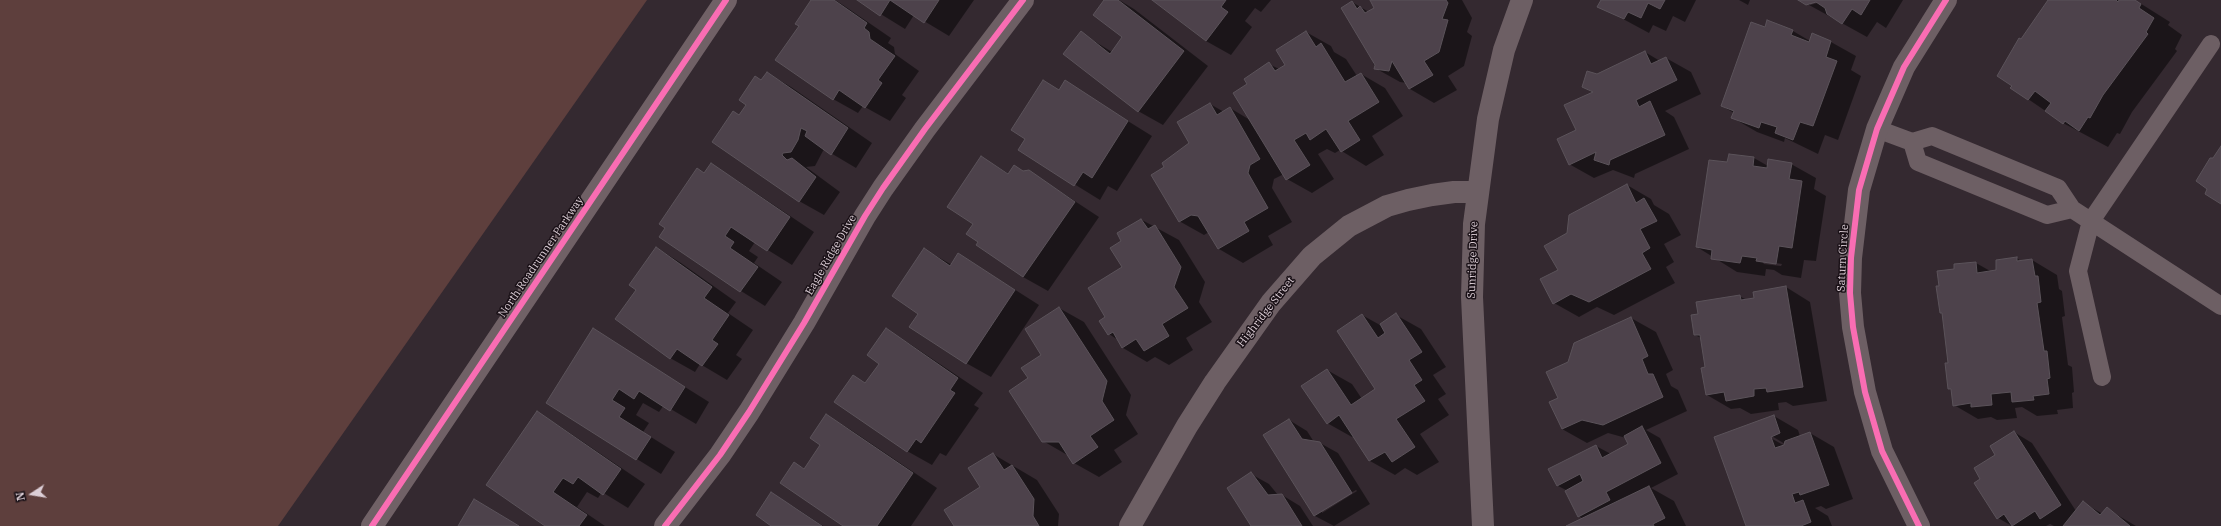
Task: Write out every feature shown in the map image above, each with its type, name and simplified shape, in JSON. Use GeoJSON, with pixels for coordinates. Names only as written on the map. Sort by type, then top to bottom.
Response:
{"type":"FeatureCollection","features":[{"type":"Feature","properties":{"kind":"street","name":"North Roadrunner Parkway"},"geometry":{"type":"LineString","coordinates":[[372,526],[726,0]]}},
{"type":"Feature","properties":{"kind":"street","name":"Eagle Ridge Drive"},"geometry":{"type":"LineString","coordinates":[[665,526],[720,455],[749,412],[880,194],[925,129],[1022,0]]}},
{"type":"Feature","properties":{"kind":"street","name":"Sunridge Drive"},"geometry":{"type":"LineString","coordinates":[[1483,526],[1471,260],[1477,192],[1495,85],[1512,24],[1522,0]]}},
{"type":"Feature","properties":{"kind":"street","name":"Saturn Circle"},"geometry":{"type":"LineString","coordinates":[[1920,526],[1880,444],[1865,392],[1853,327],[1850,292],[1854,223],[1867,159],[1877,129],[1904,67],[1946,0]]}},
{"type":"Feature","properties":{"kind":"street","name":"Highridge Street"},"geometry":{"type":"LineString","coordinates":[[1130,526],[1187,426],[1215,382],[1271,303],[1312,256],[1349,226],[1387,206],[1432,195],[1454,192],[1477,192]]}},
{"type":"Feature","properties":{"kind":"lane"},"geometry":{"type":"LineString","coordinates":[[2102,377],[2078,271],[2091,220],[2211,44]]}},
{"type":"Feature","properties":{"kind":"lane"},"geometry":{"type":"LineString","coordinates":[[1877,129],[1912,142],[1932,136],[2058,188],[2072,209],[2221,306]]}},
{"type":"Feature","properties":{"kind":"lane"},"geometry":{"type":"LineString","coordinates":[[1912,142],[1918,162],[2047,215],[2072,209]]}},
{"type":"Feature","properties":{"kind":"lane"},"geometry":{"type":"LineString","coordinates":[[1968,182],[1980,155]]}},
{"type":"Feature","properties":{"kind":"shaded area"},"geometry":{"type":"Polygon","coordinates":[[[0,0],[647,0],[278,526],[0,526],[0,0]]]}},
{"type":"Feature","properties":{"kind":"building"},"geometry":{"type":"Polygon","coordinates":[[[811,0],[834,0],[867,23],[864,28],[869,32],[870,39],[895,56],[878,80],[882,83],[865,108],[839,90],[833,100],[775,60],[799,26],[795,24],[811,0]]]}},
{"type":"Feature","properties":{"kind":"building"},"geometry":{"type":"Polygon","coordinates":[[[857,0],[890,0],[880,16],[857,0]]]}},
{"type":"Feature","properties":{"kind":"building"},"geometry":{"type":"Polygon","coordinates":[[[890,0],[939,0],[924,23],[890,0]]]}},
{"type":"Feature","properties":{"kind":"building"},"geometry":{"type":"Polygon","coordinates":[[[1104,0],[1118,0],[1184,51],[1138,112],[1063,54],[1081,31],[1110,54],[1122,37],[1093,15],[1104,0]]]}},
{"type":"Feature","properties":{"kind":"building"},"geometry":{"type":"Polygon","coordinates":[[[1152,0],[1226,0],[1221,7],[1228,12],[1206,41],[1152,0]]]}},
{"type":"Feature","properties":{"kind":"building"},"geometry":{"type":"Polygon","coordinates":[[[1370,0],[1446,0],[1448,3],[1442,19],[1448,20],[1439,52],[1424,61],[1433,75],[1409,89],[1392,61],[1389,71],[1374,69],[1375,65],[1341,8],[1352,1],[1357,9],[1360,6],[1365,13],[1374,8],[1370,0]]]}},
{"type":"Feature","properties":{"kind":"building"},"geometry":{"type":"Polygon","coordinates":[[[1601,0],[1665,0],[1660,9],[1648,3],[1641,18],[1628,12],[1624,19],[1597,7],[1601,0]]]}},
{"type":"Feature","properties":{"kind":"building"},"geometry":{"type":"Polygon","coordinates":[[[1798,0],[1870,0],[1861,15],[1852,9],[1842,24],[1827,14],[1825,8],[1816,2],[1806,5],[1798,0]]]}},
{"type":"Feature","properties":{"kind":"building"},"geometry":{"type":"Polygon","coordinates":[[[2048,0],[2116,0],[2118,2],[2119,0],[2135,0],[2141,4],[2139,8],[2154,18],[2146,32],[2148,34],[2103,95],[2090,118],[2088,117],[2079,131],[2065,121],[2063,124],[2045,111],[2051,103],[2035,91],[2028,100],[2010,88],[2012,86],[1997,76],[2019,38],[2021,39],[2048,0]]]}},
{"type":"Feature","properties":{"kind":"building"},"geometry":{"type":"Polygon","coordinates":[[[1767,20],[1793,30],[1791,35],[1809,42],[1812,33],[1831,41],[1826,57],[1837,61],[1813,126],[1800,122],[1793,140],[1775,133],[1777,127],[1761,122],[1759,128],[1731,118],[1734,111],[1721,106],[1751,22],[1765,27],[1767,20]]]}},
{"type":"Feature","properties":{"kind":"building"},"geometry":{"type":"Polygon","coordinates":[[[1306,31],[1316,47],[1321,43],[1345,82],[1361,73],[1379,102],[1348,121],[1360,140],[1341,152],[1326,129],[1310,140],[1306,133],[1294,140],[1310,165],[1286,180],[1233,93],[1247,84],[1244,79],[1269,62],[1275,71],[1285,65],[1276,50],[1306,31]]]}},
{"type":"Feature","properties":{"kind":"building"},"geometry":{"type":"Polygon","coordinates":[[[1645,51],[1651,64],[1666,57],[1677,80],[1636,100],[1639,107],[1650,101],[1665,135],[1610,160],[1609,165],[1594,160],[1596,152],[1569,165],[1557,139],[1576,130],[1564,105],[1593,92],[1582,87],[1587,71],[1597,74],[1645,51]]]}},
{"type":"Feature","properties":{"kind":"building"},"geometry":{"type":"Polygon","coordinates":[[[767,72],[848,128],[831,155],[805,136],[807,131],[801,128],[798,140],[791,152],[783,153],[782,155],[787,160],[792,158],[816,177],[799,202],[712,142],[733,111],[739,115],[746,105],[739,100],[755,76],[761,80],[767,72]]]}},
{"type":"Feature","properties":{"kind":"building"},"geometry":{"type":"Polygon","coordinates":[[[1043,80],[1059,90],[1065,80],[1128,121],[1092,178],[1083,172],[1074,186],[1018,150],[1025,139],[1011,130],[1043,80]]]}},
{"type":"Feature","properties":{"kind":"building"},"geometry":{"type":"Polygon","coordinates":[[[1210,103],[1217,115],[1230,107],[1260,159],[1250,165],[1248,173],[1268,208],[1244,222],[1249,231],[1218,249],[1198,216],[1191,215],[1179,222],[1151,175],[1164,167],[1162,163],[1189,143],[1177,122],[1210,103]]]}},
{"type":"Feature","properties":{"kind":"building"},"geometry":{"type":"Polygon","coordinates":[[[2221,146],[2221,204],[2205,194],[2207,189],[2196,181],[2210,158],[2213,158],[2221,146]]]}},
{"type":"Feature","properties":{"kind":"building"},"geometry":{"type":"Polygon","coordinates":[[[1729,154],[1754,157],[1753,166],[1767,168],[1768,159],[1792,163],[1789,179],[1802,181],[1792,248],[1779,246],[1776,264],[1756,261],[1757,258],[1742,256],[1740,263],[1711,259],[1712,250],[1696,247],[1709,160],[1727,162],[1729,154]]]}},
{"type":"Feature","properties":{"kind":"building"},"geometry":{"type":"Polygon","coordinates":[[[981,156],[1008,174],[1014,165],[1023,171],[1029,170],[1075,202],[1023,277],[976,245],[978,242],[966,234],[973,224],[947,207],[981,156]]]}},
{"type":"Feature","properties":{"kind":"building"},"geometry":{"type":"Polygon","coordinates":[[[711,163],[790,217],[767,251],[731,227],[725,236],[734,242],[730,248],[758,267],[740,292],[659,237],[665,228],[659,224],[697,168],[704,173],[711,163]]]}},
{"type":"Feature","properties":{"kind":"building"},"geometry":{"type":"Polygon","coordinates":[[[1627,184],[1636,203],[1644,198],[1657,221],[1640,229],[1650,248],[1642,253],[1651,269],[1589,302],[1571,294],[1553,304],[1540,279],[1558,270],[1544,246],[1567,233],[1569,215],[1627,184]]]}},
{"type":"Feature","properties":{"kind":"building"},"geometry":{"type":"Polygon","coordinates":[[[1141,219],[1148,229],[1155,225],[1181,267],[1174,287],[1188,308],[1162,324],[1169,336],[1144,351],[1136,339],[1122,348],[1113,332],[1108,335],[1099,321],[1105,317],[1088,288],[1122,267],[1110,248],[1121,241],[1117,233],[1141,219]]]}},
{"type":"Feature","properties":{"kind":"building"},"geometry":{"type":"Polygon","coordinates":[[[656,247],[712,287],[704,298],[729,315],[712,340],[718,344],[702,366],[677,349],[670,359],[615,319],[636,290],[629,285],[656,247]]]}},
{"type":"Feature","properties":{"kind":"building"},"geometry":{"type":"Polygon","coordinates":[[[924,248],[950,266],[958,253],[1015,290],[966,364],[909,327],[918,314],[892,296],[924,248]]]}},
{"type":"Feature","properties":{"kind":"building"},"geometry":{"type":"Polygon","coordinates":[[[2017,257],[2017,261],[2032,259],[2035,276],[2038,276],[2041,302],[2037,303],[2044,351],[2047,351],[2050,378],[2047,379],[2049,394],[2033,396],[2034,400],[2012,402],[2011,392],[1991,394],[1992,405],[1971,407],[1971,403],[1953,406],[1951,389],[1948,389],[1945,363],[1948,363],[1942,313],[1940,313],[1936,286],[1939,286],[1937,271],[1954,269],[1954,264],[1976,262],[1977,273],[1996,270],[1996,260],[2017,257]]]}},
{"type":"Feature","properties":{"kind":"building"},"geometry":{"type":"Polygon","coordinates":[[[1786,286],[1803,387],[1767,392],[1766,388],[1754,389],[1754,396],[1726,401],[1724,392],[1706,395],[1701,368],[1705,367],[1700,335],[1694,335],[1691,315],[1698,314],[1696,302],[1740,295],[1741,300],[1754,298],[1753,292],[1786,286]]]}},
{"type":"Feature","properties":{"kind":"building"},"geometry":{"type":"Polygon","coordinates":[[[1059,307],[1107,381],[1102,401],[1114,420],[1090,436],[1098,447],[1073,464],[1059,442],[1042,442],[1009,391],[1028,378],[1021,368],[1041,355],[1025,329],[1059,307]]]}},
{"type":"Feature","properties":{"kind":"building"},"geometry":{"type":"Polygon","coordinates":[[[1396,313],[1422,352],[1409,360],[1422,380],[1414,385],[1425,401],[1396,419],[1415,447],[1392,462],[1385,452],[1369,461],[1339,415],[1327,424],[1301,386],[1327,369],[1351,405],[1375,389],[1337,331],[1362,314],[1378,338],[1385,333],[1380,324],[1396,313]]]}},
{"type":"Feature","properties":{"kind":"building"},"geometry":{"type":"Polygon","coordinates":[[[1631,317],[1648,356],[1642,359],[1648,374],[1653,374],[1663,397],[1603,425],[1582,420],[1562,429],[1549,402],[1558,398],[1546,372],[1568,362],[1574,343],[1631,317]]]}},
{"type":"Feature","properties":{"kind":"building"},"geometry":{"type":"Polygon","coordinates":[[[593,328],[685,387],[670,411],[639,391],[634,399],[619,389],[612,400],[625,408],[619,417],[651,437],[636,460],[546,403],[593,328]]]}},
{"type":"Feature","properties":{"kind":"building"},"geometry":{"type":"Polygon","coordinates":[[[886,328],[958,378],[950,390],[955,393],[921,443],[916,439],[907,452],[834,402],[853,375],[865,383],[879,364],[867,355],[886,328]]]}},
{"type":"Feature","properties":{"kind":"building"},"geometry":{"type":"Polygon","coordinates":[[[537,411],[621,469],[603,495],[578,477],[573,484],[563,478],[553,492],[587,515],[579,526],[545,526],[486,485],[537,411]]]}},
{"type":"Feature","properties":{"kind":"building"},"geometry":{"type":"Polygon","coordinates":[[[826,414],[913,473],[877,526],[843,526],[780,483],[794,462],[804,469],[820,445],[810,438],[826,414]]]}},
{"type":"Feature","properties":{"kind":"building"},"geometry":{"type":"Polygon","coordinates":[[[1774,415],[1780,433],[1771,437],[1775,448],[1784,445],[1785,441],[1810,432],[1829,485],[1800,495],[1799,492],[1792,494],[1795,503],[1803,500],[1811,522],[1801,526],[1746,526],[1714,437],[1774,415]]]}},
{"type":"Feature","properties":{"kind":"building"},"geometry":{"type":"Polygon","coordinates":[[[1289,419],[1302,439],[1320,442],[1352,493],[1314,516],[1263,435],[1289,419]]]}},
{"type":"Feature","properties":{"kind":"building"},"geometry":{"type":"Polygon","coordinates":[[[1642,426],[1661,463],[1606,492],[1610,500],[1578,517],[1565,491],[1583,481],[1580,474],[1557,486],[1548,469],[1596,445],[1602,458],[1628,444],[1624,436],[1642,426]]]}},
{"type":"Feature","properties":{"kind":"building"},"geometry":{"type":"Polygon","coordinates":[[[2014,431],[2061,505],[2040,519],[2035,511],[2012,526],[2004,514],[1997,519],[1974,483],[1980,479],[1974,468],[1995,455],[1990,446],[2014,431]]]}},
{"type":"Feature","properties":{"kind":"building"},"geometry":{"type":"Polygon","coordinates":[[[993,453],[1004,470],[1012,465],[1034,499],[1033,516],[1039,526],[954,526],[944,510],[980,487],[968,468],[993,453]]]}},
{"type":"Feature","properties":{"kind":"building"},"geometry":{"type":"Polygon","coordinates":[[[1251,472],[1268,495],[1282,494],[1302,526],[1251,526],[1227,488],[1251,472]]]}},
{"type":"Feature","properties":{"kind":"building"},"geometry":{"type":"Polygon","coordinates":[[[1649,486],[1665,518],[1653,524],[1654,526],[1566,526],[1649,486]]]}},
{"type":"Feature","properties":{"kind":"building"},"geometry":{"type":"Polygon","coordinates":[[[771,492],[822,526],[771,526],[756,515],[771,492]]]}},
{"type":"Feature","properties":{"kind":"building"},"geometry":{"type":"Polygon","coordinates":[[[474,499],[519,526],[458,526],[474,499]]]}},
{"type":"Feature","properties":{"kind":"building"},"geometry":{"type":"Polygon","coordinates":[[[2083,501],[2100,515],[2107,507],[2130,526],[2063,526],[2083,501]]]}},
{"type":"Feature","properties":{"kind":"cycle path"},"geometry":{"type":"LineString","coordinates":[[372,526],[726,0]]}},
{"type":"Feature","properties":{"kind":"cycle path"},"geometry":{"type":"LineString","coordinates":[[665,526],[720,455],[749,412],[804,323],[865,216],[883,188],[925,129],[1023,0]]}},
{"type":"Feature","properties":{"kind":"cycle path"},"geometry":{"type":"LineString","coordinates":[[1919,526],[1882,451],[1865,392],[1853,327],[1850,293],[1851,258],[1859,190],[1877,129],[1904,67],[1946,0]]}}]}
